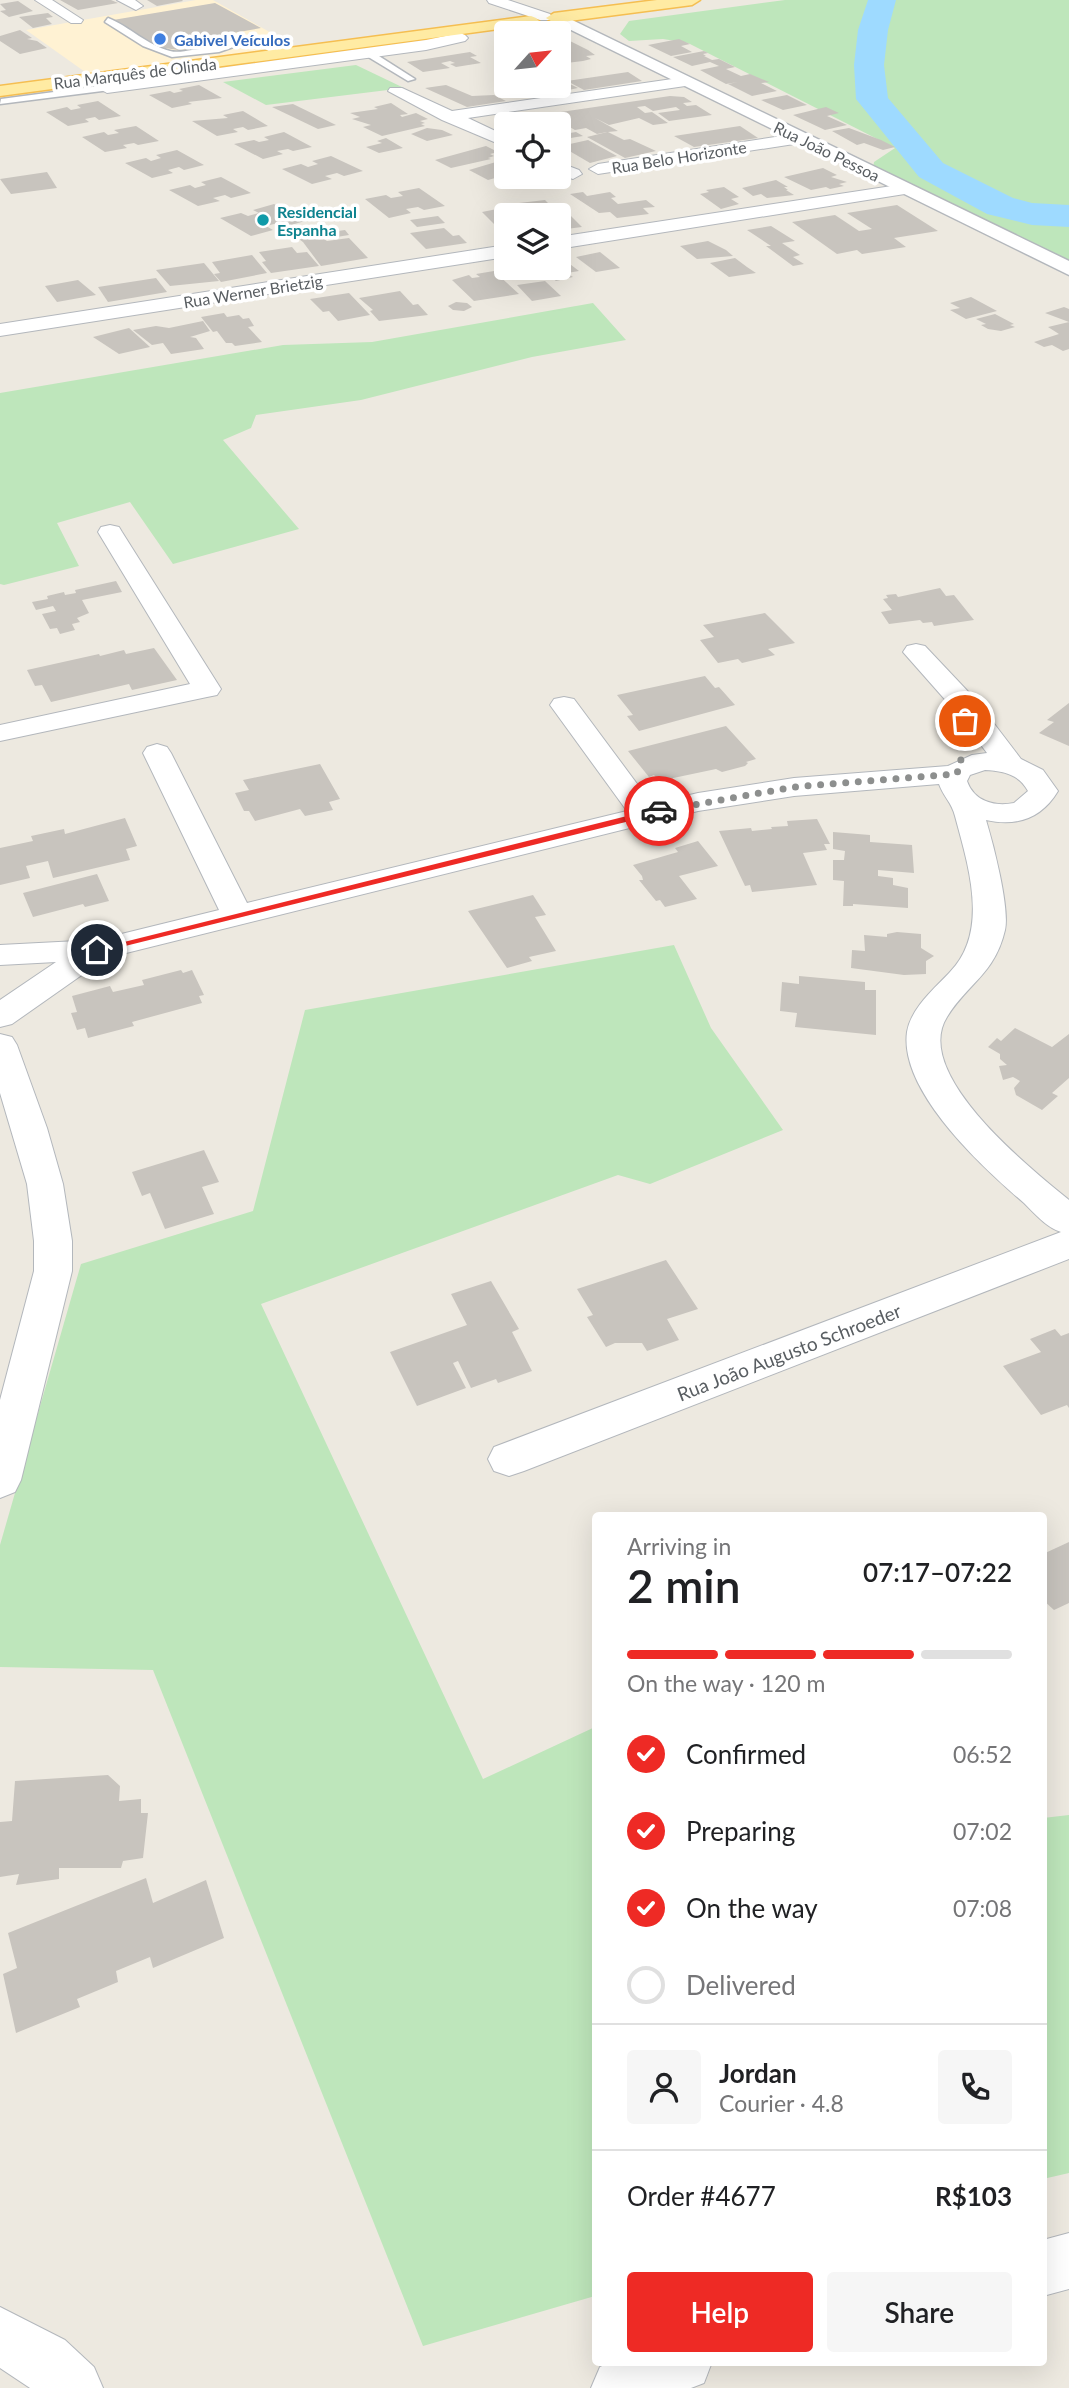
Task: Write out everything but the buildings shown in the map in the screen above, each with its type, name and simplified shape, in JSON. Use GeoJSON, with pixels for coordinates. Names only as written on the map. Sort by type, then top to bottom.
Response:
{"type":"FeatureCollection","features":[{"type":"Feature","properties":{"kind":"main road","name":"Rua Marquês de Olinda"},"geometry":{"type":"LineString","coordinates":[[555,21],[591,13],[692,0]]}},
{"type":"Feature","properties":{"kind":"main road","name":"Rua Marquês de Olinda"},"geometry":{"type":"LineString","coordinates":[[0,90],[396,38],[494,30]]}},
{"type":"Feature","properties":{"kind":"main road","name":"Rua Marquês de Olinda"},"geometry":{"type":"LineString","coordinates":[[466,33],[494,34]]}},
{"type":"Feature","properties":{"kind":"street"},"geometry":{"type":"LineString","coordinates":[[42,0],[76,20]]}},
{"type":"Feature","properties":{"kind":"street","name":"Rua João Pessoa"},"geometry":{"type":"LineString","coordinates":[[495,0],[542,21]]}},
{"type":"Feature","properties":{"kind":"street","name":"Rua João Pessoa"},"geometry":{"type":"LineString","coordinates":[[571,29],[585,33],[1069,269]]}},
{"type":"Feature","properties":{"kind":"street"},"geometry":{"type":"LineString","coordinates":[[90,79],[107,88],[368,53],[466,33]]}},
{"type":"Feature","properties":{"kind":"street"},"geometry":{"type":"LineString","coordinates":[[448,116],[686,82]]}},
{"type":"Feature","properties":{"kind":"street"},"geometry":{"type":"LineString","coordinates":[[396,92],[494,137]]}},
{"type":"Feature","properties":{"kind":"street","name":"Rua Belo Horizonte"},"geometry":{"type":"LineString","coordinates":[[598,169],[801,138]]}},
{"type":"Feature","properties":{"kind":"street"},"geometry":{"type":"LineString","coordinates":[[571,241],[905,189]]}},
{"type":"Feature","properties":{"kind":"street","name":"Rua Werner Brietzig"},"geometry":{"type":"LineString","coordinates":[[0,330],[494,253]]}},
{"type":"Feature","properties":{"kind":"street"},"geometry":{"type":"LineString","coordinates":[[0,733],[207,689],[110,532]]}},
{"type":"Feature","properties":{"kind":"street"},"geometry":{"type":"LineString","coordinates":[[916,652],[1016,766],[1033,775],[1043,791],[1023,809],[984,864]]}},
{"type":"Feature","properties":{"kind":"street"},"geometry":{"type":"LineString","coordinates":[[564,705],[645,814]]}},
{"type":"Feature","properties":{"kind":"street"},"geometry":{"type":"LineString","coordinates":[[966,706],[960,785],[984,864],[989,926],[976,962],[934,1010],[924,1032],[925,1055],[942,1093],[976,1136],[1029,1188],[1069,1221]]}},
{"type":"Feature","properties":{"kind":"street"},"geometry":{"type":"LineString","coordinates":[[157,753],[237,915]]}},
{"type":"Feature","properties":{"kind":"street"},"geometry":{"type":"LineString","coordinates":[[960,785],[982,761],[1016,766],[1069,784]]}},
{"type":"Feature","properties":{"kind":"street"},"geometry":{"type":"LineString","coordinates":[[0,955],[97,950],[645,814],[751,792],[849,784],[960,785],[988,811],[1069,811]]}},
{"type":"Feature","properties":{"kind":"street"},"geometry":{"type":"LineString","coordinates":[[0,1016],[97,950]]}},
{"type":"Feature","properties":{"kind":"street"},"geometry":{"type":"LineString","coordinates":[[0,1045],[41,1160],[55,1239],[53,1271],[0,1480]]}},
{"type":"Feature","properties":{"kind":"street"},"geometry":{"type":"LineString","coordinates":[[0,1128],[41,1160]]}},
{"type":"Feature","properties":{"kind":"street","name":"Rua João Augusto Schroeder"},"geometry":{"type":"LineString","coordinates":[[509,1459],[1069,1244]]}},
{"type":"Feature","properties":{"kind":"street"},"geometry":{"type":"LineString","coordinates":[[0,2336],[44,2361],[74,2388]]}},
{"type":"Feature","properties":{"kind":"street"},"geometry":{"type":"LineString","coordinates":[[621,2388],[673,2366]]}},
{"type":"Feature","properties":{"kind":"lane"},"geometry":{"type":"LineString","coordinates":[[108,20],[146,44],[172,55],[219,50],[258,41],[281,54]]}},
{"type":"Feature","properties":{"kind":"lane"},"geometry":{"type":"LineString","coordinates":[[368,53],[411,79]]}},
{"type":"Feature","properties":{"kind":"lane"},"geometry":{"type":"LineString","coordinates":[[1,102],[107,88]]}},
{"type":"Feature","properties":{"kind":"shaded area","name":"Gabivel Veículos"},"geometry":{"type":"Polygon","coordinates":[[[196,0],[213,0],[298,48],[88,74],[26,30],[196,0]]]}},
{"type":"Feature","properties":{"kind":"green space"},"geometry":{"type":"Polygon","coordinates":[[[785,0],[1069,0],[1069,261],[873,169],[874,162],[895,148],[688,43],[663,39],[629,41],[620,34],[629,21],[785,0]]]}},
{"type":"Feature","properties":{"kind":"green space"},"geometry":{"type":"Polygon","coordinates":[[[356,65],[404,88],[266,105],[223,82],[356,65]]]}},
{"type":"Feature","properties":{"kind":"green space"},"geometry":{"type":"Polygon","coordinates":[[[593,303],[626,340],[532,357],[361,400],[256,415],[251,428],[223,440],[299,529],[173,564],[130,502],[57,523],[79,566],[0,584],[0,393],[283,345],[372,342],[593,303]]]}},
{"type":"Feature","properties":{"kind":"green space"},"geometry":{"type":"Polygon","coordinates":[[[674,945],[711,1028],[783,1130],[650,1184],[618,1175],[261,1304],[483,1779],[592,1728],[592,2297],[423,2346],[153,1670],[0,1667],[0,1545],[81,1264],[253,1211],[305,1010],[674,945]]]}},
{"type":"Feature","properties":{"kind":"green space"},"geometry":{"type":"Polygon","coordinates":[[[1069,1815],[1069,2173],[1047,2178],[1047,1818],[1069,1815]]]}},
{"type":"Feature","properties":{"kind":"waterway"},"geometry":{"type":"LineString","coordinates":[[882,0],[873,30],[869,65],[872,99],[931,170],[1000,206],[1032,214],[1069,216]]}},
{"type":"Feature","properties":{"kind":"way so far"},"geometry":{"type":"LineString","coordinates":[[659,811],[751,792],[956,774],[960,768],[965,721]]}},
{"type":"Feature","properties":{"kind":"place","name":"Gabivel Veículos"},"geometry":{"type":"Point","coordinates":[160,39]}},
{"type":"Feature","properties":{"kind":"place","name":"Residencial Espanha"},"geometry":{"type":"Point","coordinates":[263,220]}},
{"type":"Feature","properties":{"kind":"route"},"geometry":{"type":"LineString","coordinates":[[97,950],[659,811]]}}]}
